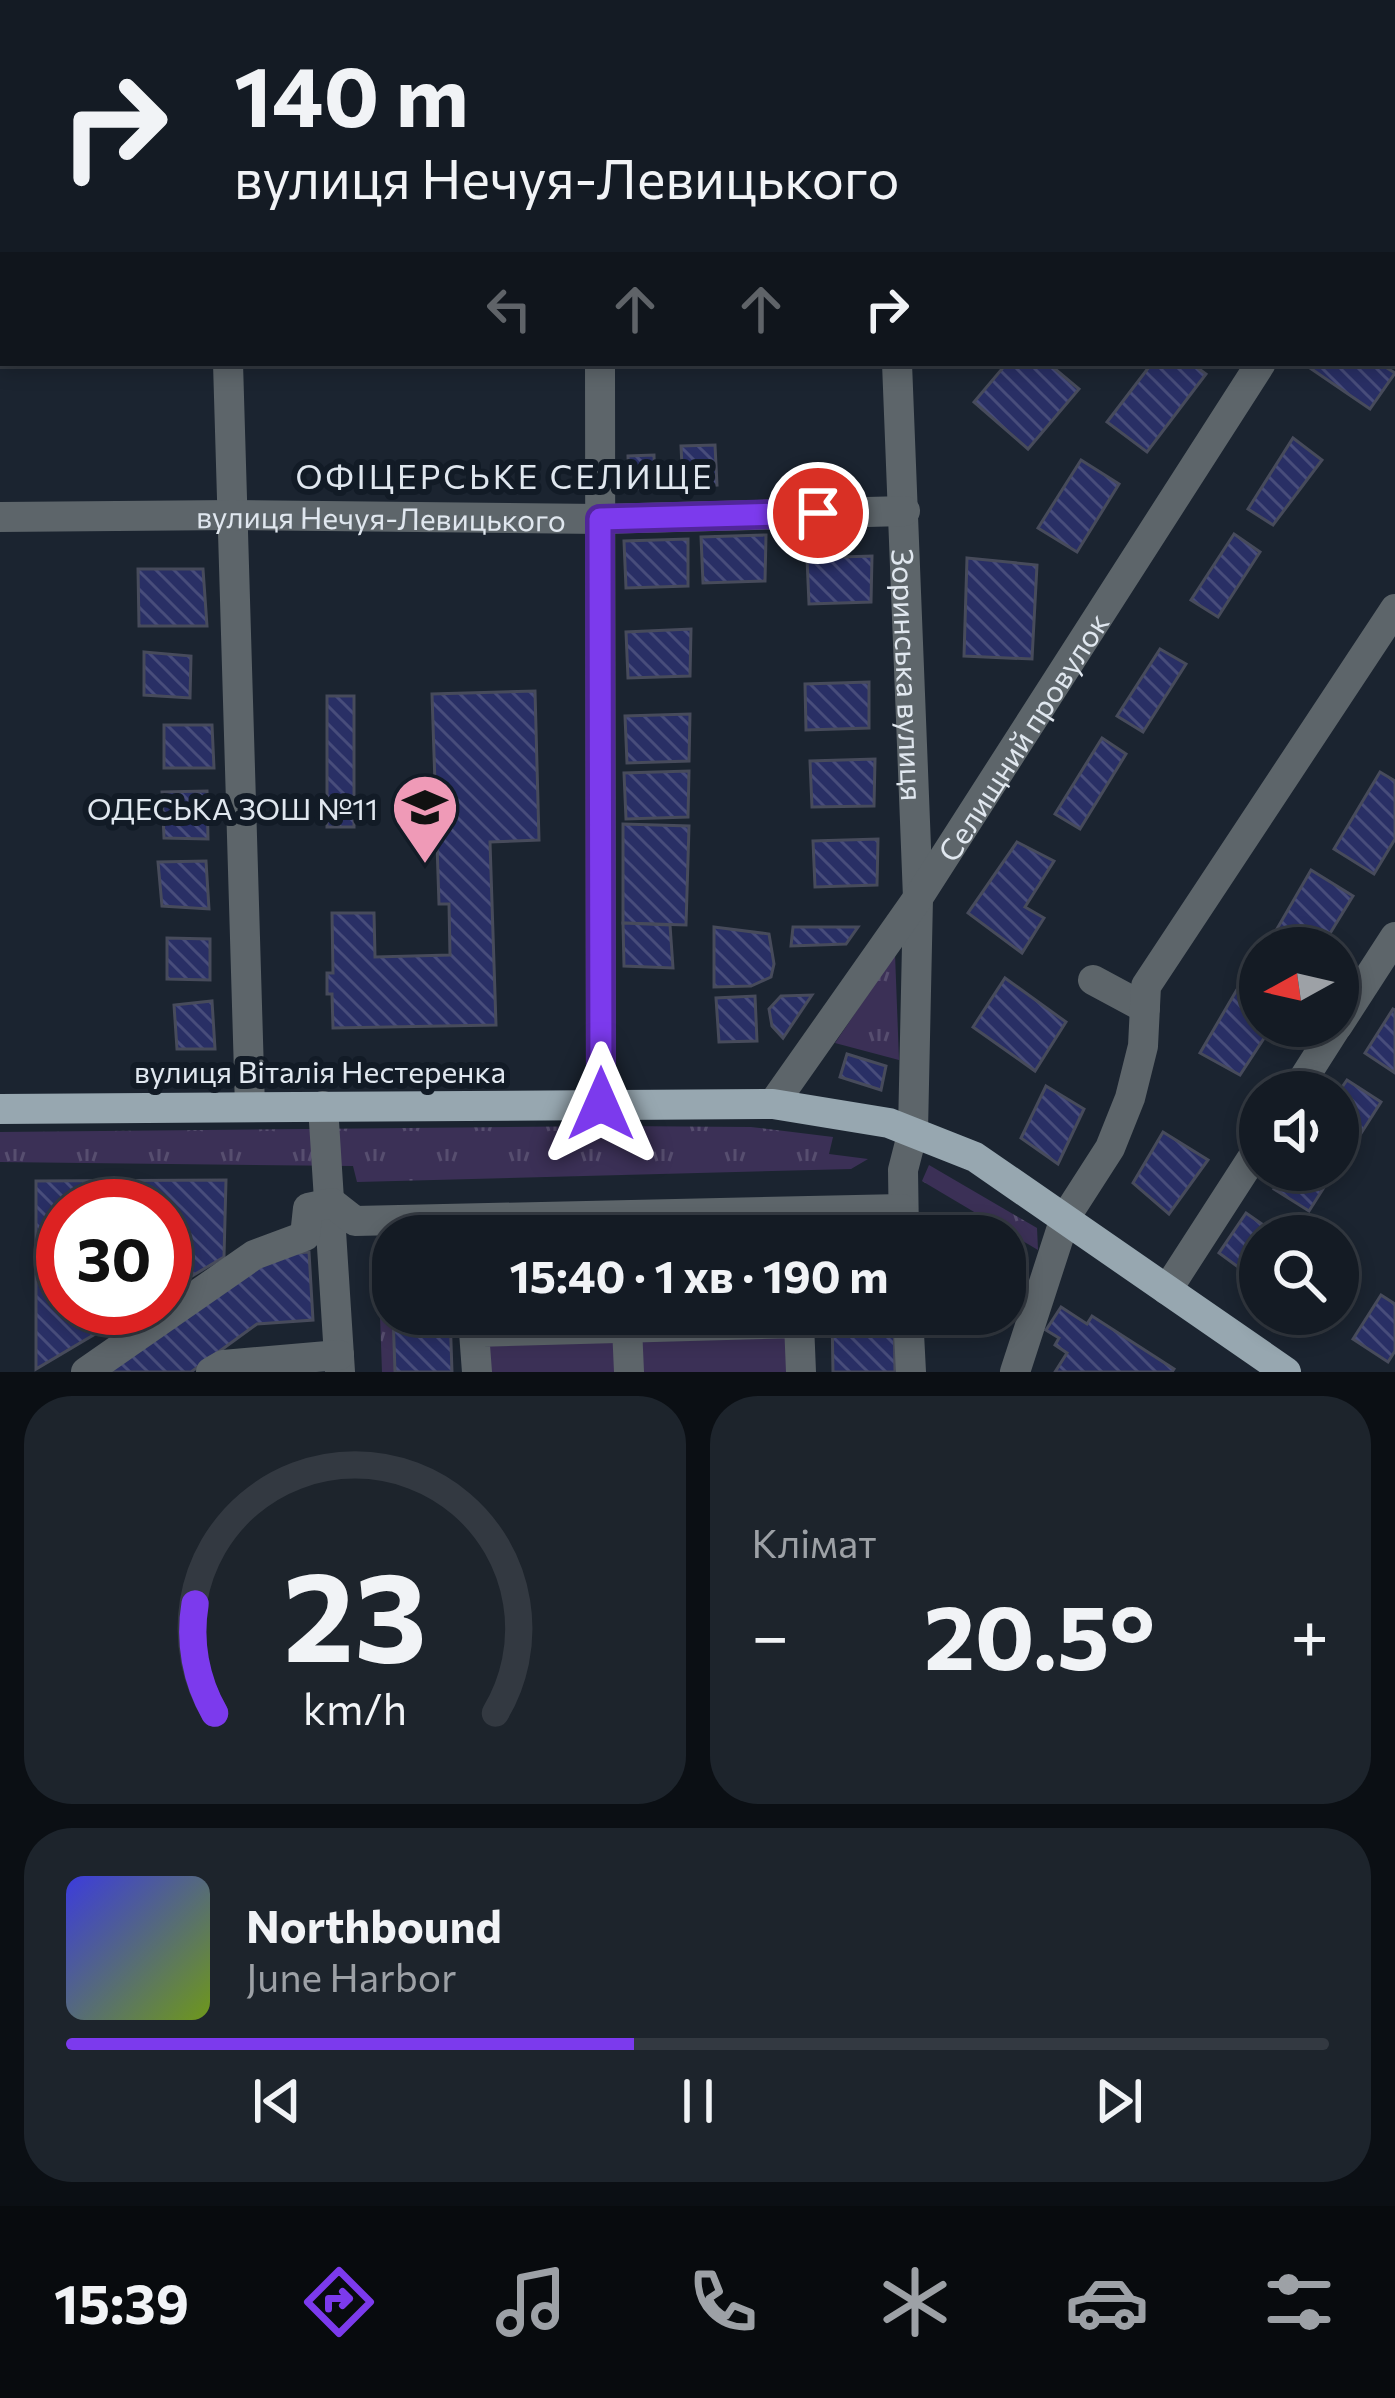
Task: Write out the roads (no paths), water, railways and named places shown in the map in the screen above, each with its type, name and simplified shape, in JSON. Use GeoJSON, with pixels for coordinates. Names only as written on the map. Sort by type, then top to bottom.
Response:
{"type":"FeatureCollection","features":[{"type":"Feature","properties":{"kind":"main road","name":"вулиця Віталія Нестеренка"},"geometry":{"type":"LineString","coordinates":[[0,1109],[773,1104],[849,1114],[914,1131],[975,1157],[1286,1372]]}},
{"type":"Feature","properties":{"kind":"street"},"geometry":{"type":"LineString","coordinates":[[228,366],[250,1107]]}},
{"type":"Feature","properties":{"kind":"street"},"geometry":{"type":"LineString","coordinates":[[600,366],[601,1104]]}},
{"type":"Feature","properties":{"kind":"street","name":"Зоринська вулиця"},"geometry":{"type":"LineString","coordinates":[[897,366],[918,898],[914,1131],[903,1170],[903,1215]]}},
{"type":"Feature","properties":{"kind":"street","name":"Селищний провулок"},"geometry":{"type":"LineString","coordinates":[[773,1104],[918,898],[1259,366]]}},
{"type":"Feature","properties":{"kind":"street","name":"вулиця Нечуя-Левицького"},"geometry":{"type":"LineString","coordinates":[[0,518],[233,514],[600,519],[905,511]]}},
{"type":"Feature","properties":{"kind":"street"},"geometry":{"type":"LineString","coordinates":[[1015,1372],[1065,1218],[1110,1148],[1130,1098],[1143,1046],[1146,986],[1395,609]]}},
{"type":"Feature","properties":{"kind":"street"},"geometry":{"type":"LineString","coordinates":[[1359,993],[1395,937]]}},
{"type":"Feature","properties":{"kind":"street"},"geometry":{"type":"LineString","coordinates":[[1093,980],[1145,1008]]}},
{"type":"Feature","properties":{"kind":"street"},"geometry":{"type":"LineString","coordinates":[[211,1372],[223,1365],[339,1363],[323,1106]]}},
{"type":"Feature","properties":{"kind":"street"},"geometry":{"type":"LineString","coordinates":[[1167,1290],[1239,1179]]}},
{"type":"Feature","properties":{"kind":"street"},"geometry":{"type":"LineString","coordinates":[[86,1372],[254,1255],[305,1236],[308,1208],[332,1203],[355,1220],[372,1220]]}},
{"type":"Feature","properties":{"kind":"street"},"geometry":{"type":"LineString","coordinates":[[475,1335],[477,1372]]}},
{"type":"Feature","properties":{"kind":"street"},"geometry":{"type":"LineString","coordinates":[[627,1335],[629,1372]]}},
{"type":"Feature","properties":{"kind":"street"},"geometry":{"type":"LineString","coordinates":[[799,1335],[801,1372]]}},
{"type":"Feature","properties":{"kind":"street"},"geometry":{"type":"LineString","coordinates":[[909,1335],[911,1372]]}},
{"type":"Feature","properties":{"kind":"place","name":"ОДЕСЬКА ЗОШ №11"},"geometry":{"type":"Point","coordinates":[425,866]}},
{"type":"Feature","properties":{"kind":"district","name":"ОФІЦЕРСЬКЕ СЕЛИЩЕ"},"geometry":{"type":"Point","coordinates":[505,475]}}]}
